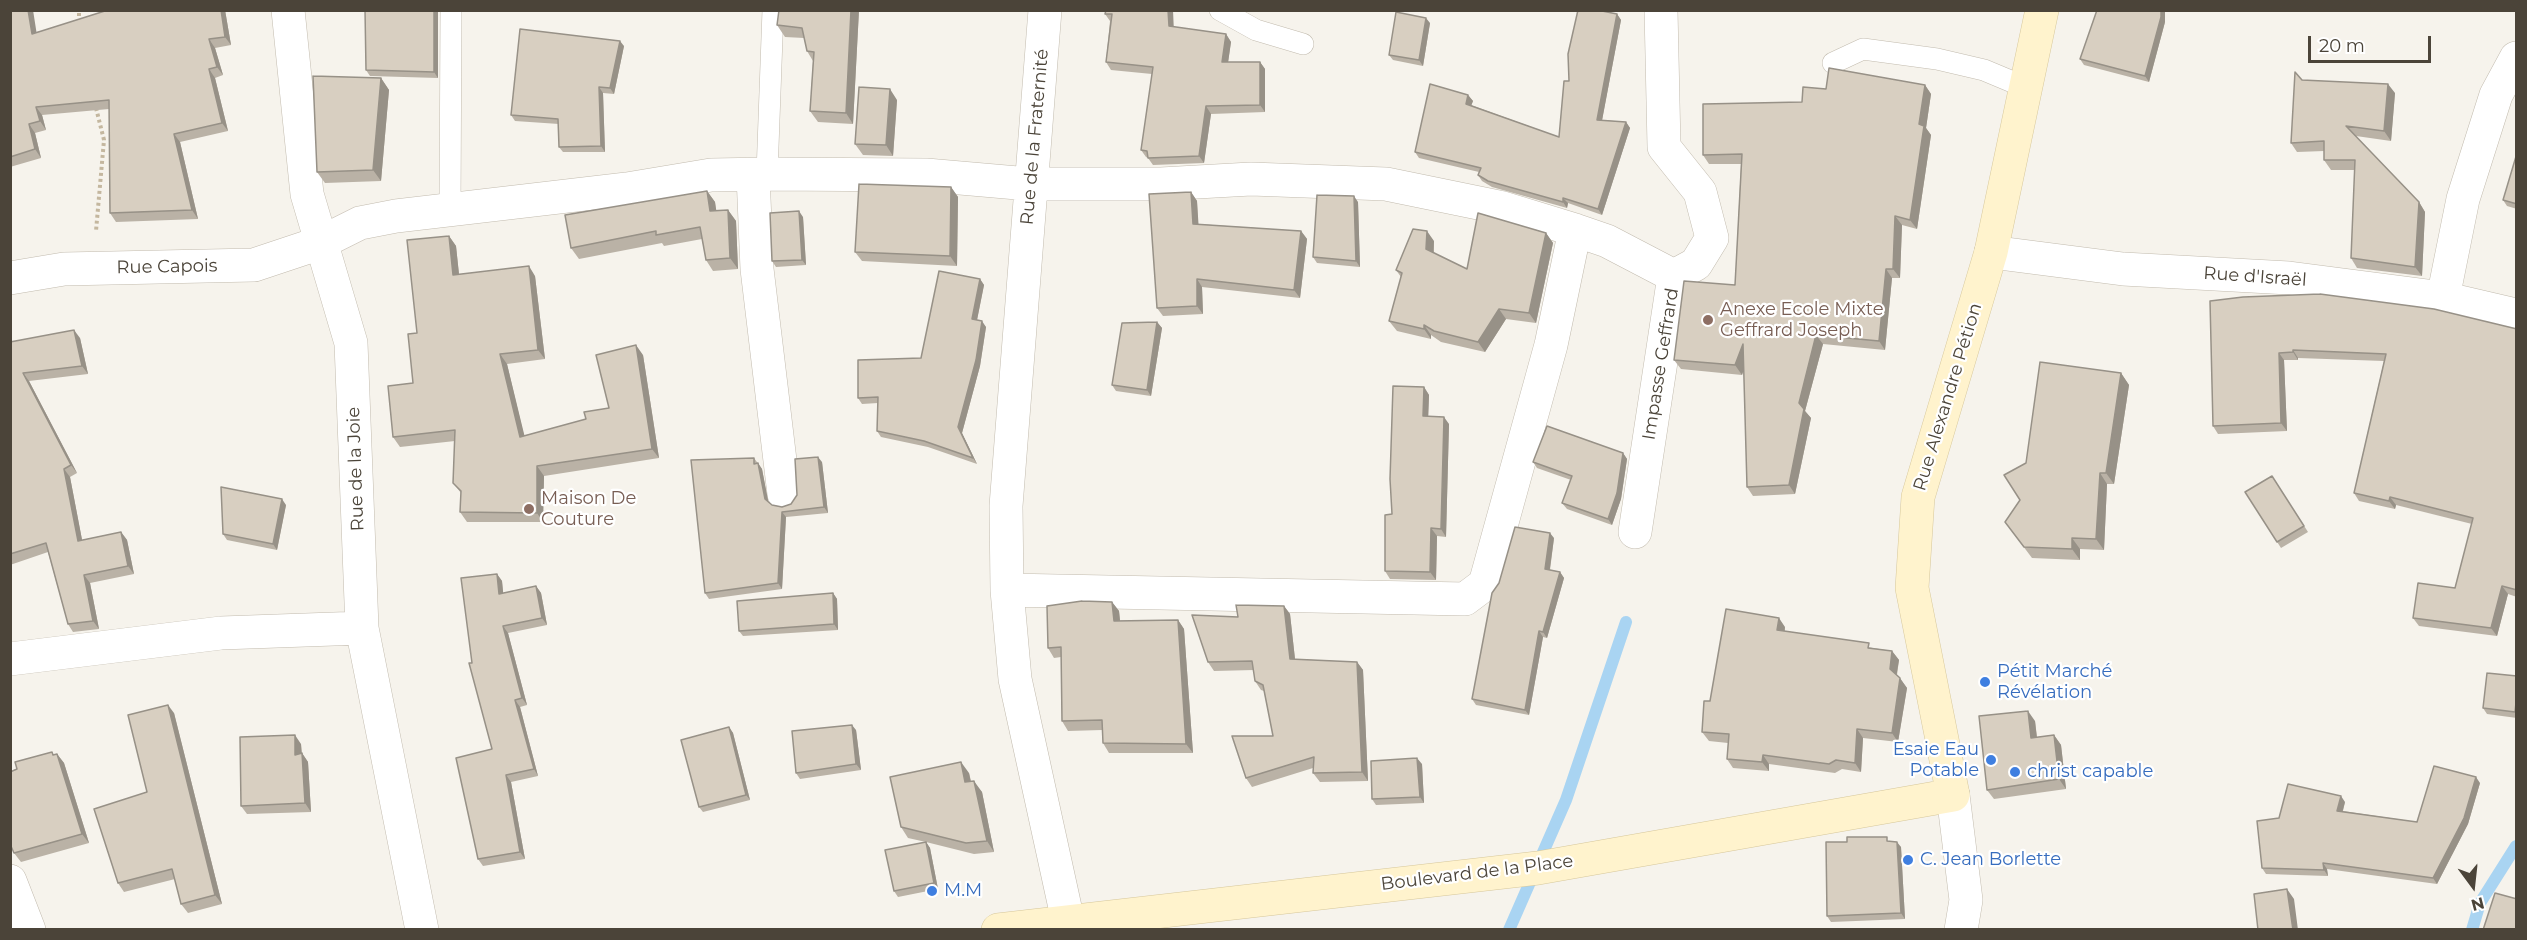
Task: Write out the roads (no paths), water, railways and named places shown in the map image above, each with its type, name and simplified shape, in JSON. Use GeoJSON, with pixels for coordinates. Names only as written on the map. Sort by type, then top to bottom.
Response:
{"type":"FeatureCollection","features":[{"type":"Feature","properties":{"kind":"street","name":"Rue de la Joie"},"geometry":{"type":"LineString","coordinates":[[288,10],[307,194],[351,343],[362,628],[422,930]]}},
{"type":"Feature","properties":{"kind":"street","name":"Rue de la Fraternité"},"geometry":{"type":"LineString","coordinates":[[1045,10],[1029,184],[1026,263],[1006,506],[1007,590],[1015,679],[1072,925]]}},
{"type":"Feature","properties":{"kind":"street","name":"Impasse Geffrard"},"geometry":{"type":"LineString","coordinates":[[1635,532],[1674,276],[1696,264],[1712,238],[1700,192],[1664,147],[1660,10]]}},
{"type":"Feature","properties":{"kind":"street","name":"Rue Alexandre Pétion"},"geometry":{"type":"LineString","coordinates":[[1961,930],[1966,900],[1953,795],[1912,588],[1917,508],[1918,497],[1991,252],[2042,10]]}},
{"type":"Feature","properties":{"kind":"street"},"geometry":{"type":"LineString","coordinates":[[2443,298],[2463,199],[2496,95],[2517,58]]}},
{"type":"Feature","properties":{"kind":"street","name":"Rue Capois"},"geometry":{"type":"LineString","coordinates":[[10,278],[64,269],[254,265],[320,243],[360,223],[450,209],[627,189],[711,175],[926,175],[1029,184],[1161,184],[1251,179],[1386,184],[1503,208],[1575,230],[1607,241],[1674,276]]}},
{"type":"Feature","properties":{"kind":"street"},"geometry":{"type":"LineString","coordinates":[[760,175],[757,269],[784,494]]}},
{"type":"Feature","properties":{"kind":"street"},"geometry":{"type":"LineString","coordinates":[[1007,590],[1464,599],[1485,584],[1551,345],[1575,230]]}},
{"type":"Feature","properties":{"kind":"street","name":"Rue d'Israël"},"geometry":{"type":"LineString","coordinates":[[1991,252],[2123,268],[2289,278],[2443,298],[2517,315]]}},
{"type":"Feature","properties":{"kind":"street"},"geometry":{"type":"LineString","coordinates":[[13,650],[221,633],[362,628]]}},
{"type":"Feature","properties":{"kind":"street","name":"Boulevard de la Place"},"geometry":{"type":"LineString","coordinates":[[998,930],[1072,925],[1538,868],[1953,795]]}},
{"type":"Feature","properties":{"kind":"street"},"geometry":{"type":"LineString","coordinates":[[10,881],[29,930]]}},
{"type":"Feature","properties":{"kind":"lane"},"geometry":{"type":"LineString","coordinates":[[450,209],[451,10]]}},
{"type":"Feature","properties":{"kind":"lane"},"geometry":{"type":"LineString","coordinates":[[760,175],[773,10]]}},
{"type":"Feature","properties":{"kind":"lane"},"geometry":{"type":"LineString","coordinates":[[1220,10],[1256,30],[1303,44]]}},
{"type":"Feature","properties":{"kind":"lane"},"geometry":{"type":"LineString","coordinates":[[1833,63],[1863,49],[1927,57],[1983,70],[2026,88]]}},
{"type":"Feature","properties":{"kind":"waterway"},"geometry":{"type":"LineString","coordinates":[[1509,930],[1566,800],[1626,622]]}},
{"type":"Feature","properties":{"kind":"waterway"},"geometry":{"type":"LineString","coordinates":[[2472,930],[2480,903],[2516,846]]}},
{"type":"Feature","properties":{"kind":"place","name":"Anexe Ecole Mixte Geffrard Joseph"},"geometry":{"type":"Point","coordinates":[1708,320]}},
{"type":"Feature","properties":{"kind":"place","name":"Maison De Couture"},"geometry":{"type":"Point","coordinates":[529,509]}},
{"type":"Feature","properties":{"kind":"place","name":"Pétit Marché Révélation"},"geometry":{"type":"Point","coordinates":[1985,682]}},
{"type":"Feature","properties":{"kind":"place","name":"Esaie Eau Potable"},"geometry":{"type":"Point","coordinates":[1991,760]}},
{"type":"Feature","properties":{"kind":"place","name":"christ capable"},"geometry":{"type":"Point","coordinates":[2015,772]}},
{"type":"Feature","properties":{"kind":"place","name":"C. Jean Borlette"},"geometry":{"type":"Point","coordinates":[1908,860]}},
{"type":"Feature","properties":{"kind":"place","name":"M.M"},"geometry":{"type":"Point","coordinates":[932,891]}}]}
